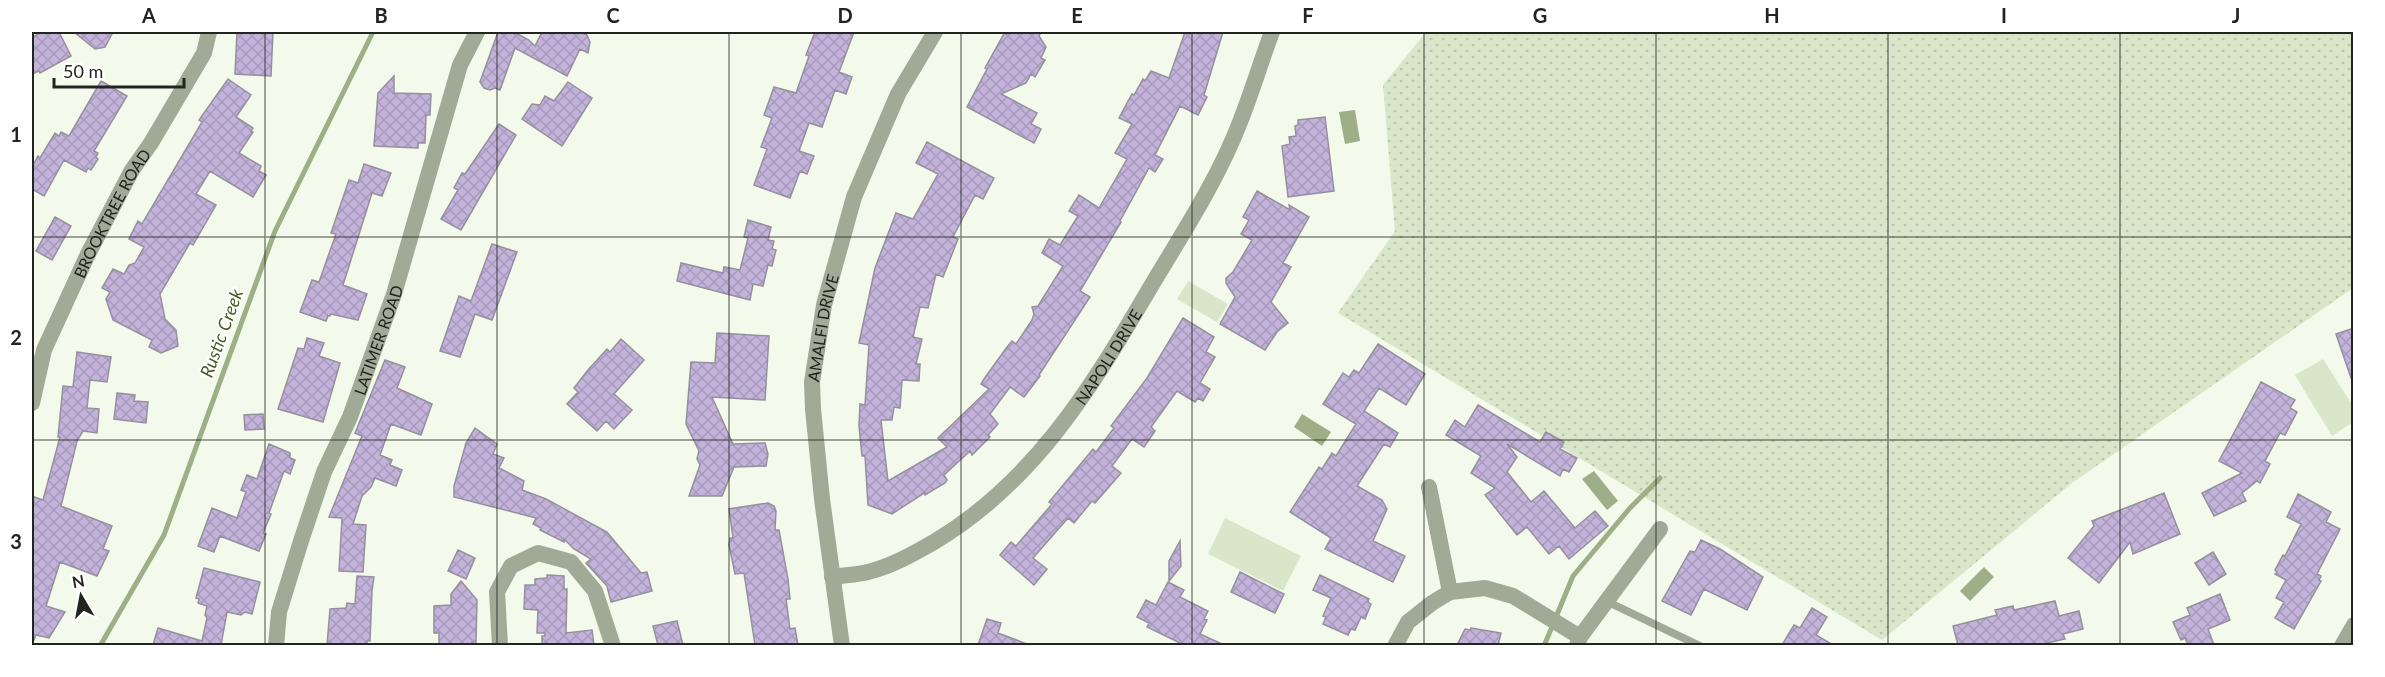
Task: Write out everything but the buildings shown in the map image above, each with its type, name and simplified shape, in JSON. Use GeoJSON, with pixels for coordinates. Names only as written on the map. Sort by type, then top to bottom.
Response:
{"type":"FeatureCollection","features":[{"type":"Feature","properties":{"kind":"street","name":"BROOKTREE ROAD"},"geometry":{"type":"LineString","coordinates":[[32,403],[44,350],[88,254],[132,170],[151,143],[204,53],[209,32]]}},
{"type":"Feature","properties":{"kind":"street","name":"LATIMER ROAD"},"geometry":{"type":"LineString","coordinates":[[276,645],[279,612],[301,541],[324,472],[350,417],[394,294],[460,65],[477,32]]}},
{"type":"Feature","properties":{"kind":"street","name":"AMALFI DRIVE"},"geometry":{"type":"LineString","coordinates":[[842,645],[832,577],[812,382],[824,305],[854,197],[898,94],[935,32]]}},
{"type":"Feature","properties":{"kind":"street","name":"NAPOLI DRIVE"},"geometry":{"type":"LineString","coordinates":[[832,577],[869,572],[904,560],[952,531],[1024,470],[1059,431],[1108,360],[1210,186],[1240,123],[1272,32]]}},
{"type":"Feature","properties":{"kind":"street"},"geometry":{"type":"LineString","coordinates":[[1429,487],[1450,592]]}},
{"type":"Feature","properties":{"kind":"street"},"geometry":{"type":"LineString","coordinates":[[1395,645],[1408,622],[1432,603],[1450,592],[1485,588],[1513,596],[1578,641],[1660,529]]}},
{"type":"Feature","properties":{"kind":"street"},"geometry":{"type":"LineString","coordinates":[[500,645],[496,592],[511,566],[538,553],[571,562],[595,591],[613,645]]}},
{"type":"Feature","properties":{"kind":"street"},"geometry":{"type":"LineString","coordinates":[[2342,645],[2354,625]]}},
{"type":"Feature","properties":{"kind":"lane"},"geometry":{"type":"LineString","coordinates":[[1606,601],[1700,645]]}},
{"type":"Feature","properties":{"kind":"shaded area"},"geometry":{"type":"Polygon","coordinates":[[[1426,32],[2353,32],[2353,288],[2072,483],[1882,640],[1338,313],[1395,231],[1383,85],[1426,32]]]}},
{"type":"Feature","properties":{"kind":"shaded area"},"geometry":{"type":"Polygon","coordinates":[[[1355,110],[1360,141],[1345,144],[1339,112],[1355,110]]]}},
{"type":"Feature","properties":{"kind":"shaded area"},"geometry":{"type":"Polygon","coordinates":[[[1188,281],[1228,304],[1217,322],[1177,299],[1188,281]]]}},
{"type":"Feature","properties":{"kind":"shaded area"},"geometry":{"type":"Polygon","coordinates":[[[2323,359],[2353,406],[2353,422],[2332,436],[2295,375],[2323,359]]]}},
{"type":"Feature","properties":{"kind":"shaded area"},"geometry":{"type":"Polygon","coordinates":[[[1302,414],[1331,432],[1322,446],[1294,427],[1302,414]]]}},
{"type":"Feature","properties":{"kind":"shaded area"},"geometry":{"type":"Polygon","coordinates":[[[1594,471],[1618,501],[1607,510],[1582,479],[1594,471]]]}},
{"type":"Feature","properties":{"kind":"shaded area"},"geometry":{"type":"Polygon","coordinates":[[[1225,518],[1301,556],[1283,591],[1208,554],[1225,518]]]}},
{"type":"Feature","properties":{"kind":"shaded area"},"geometry":{"type":"Polygon","coordinates":[[[1984,567],[1994,577],[1970,601],[1960,591],[1984,567]]]}},
{"type":"Feature","properties":{"kind":"waterway","name":"Rustic Creek"},"geometry":{"type":"LineString","coordinates":[[100,646],[164,535],[275,231],[373,32]]}},
{"type":"Feature","properties":{"kind":"waterway"},"geometry":{"type":"LineString","coordinates":[[1544,646],[1573,576],[1630,508],[1660,478]]}}]}
